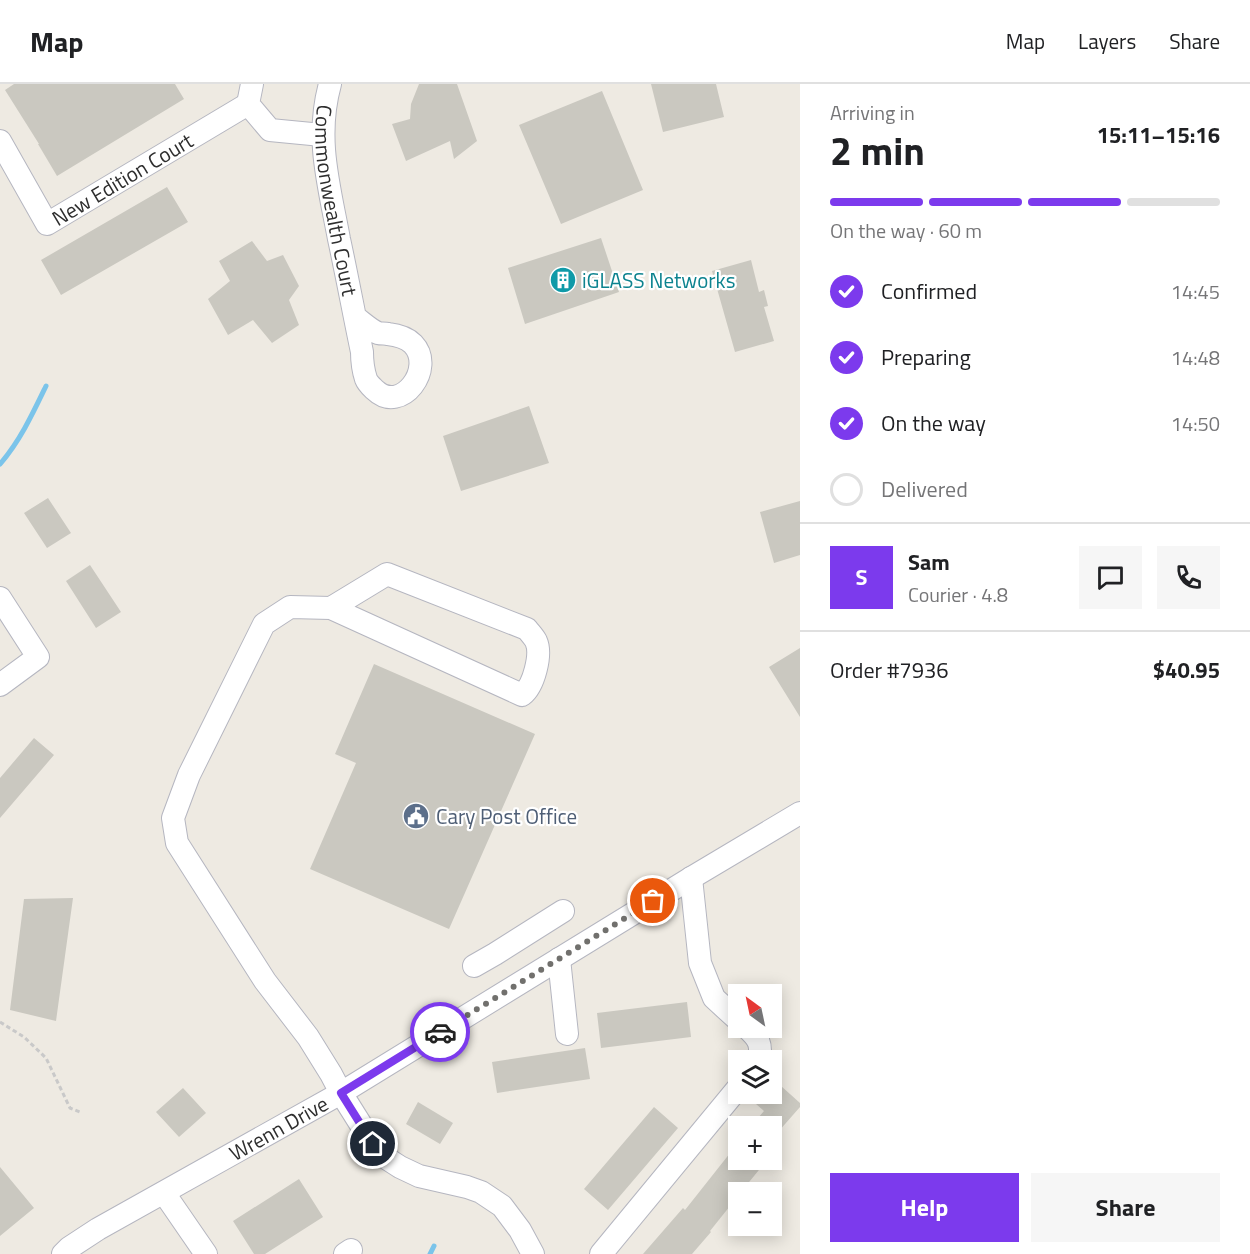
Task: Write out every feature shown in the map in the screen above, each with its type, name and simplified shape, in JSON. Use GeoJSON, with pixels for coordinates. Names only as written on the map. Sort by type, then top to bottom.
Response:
{"type":"FeatureCollection","features":[{"type":"Feature","properties":{"kind":"street","name":"Commonwealth Court"},"geometry":{"type":"LineString","coordinates":[[330,84],[322,135],[326,171],[355,317]]}},
{"type":"Feature","properties":{"kind":"street","name":"New Edition Court"},"geometry":{"type":"LineString","coordinates":[[0,141],[47,224],[250,94],[270,130],[322,135]]}},
{"type":"Feature","properties":{"kind":"street"},"geometry":{"type":"LineString","coordinates":[[331,608],[387,574],[527,629],[536,642],[538,660],[527,691],[522,695],[331,608],[290,607],[264,624],[189,775],[173,818],[177,843],[265,981],[308,1037],[373,1144],[386,1158],[419,1176],[481,1192],[501,1206],[520,1230],[533,1254]]}},
{"type":"Feature","properties":{"kind":"street"},"geometry":{"type":"LineString","coordinates":[[0,598],[38,657],[0,685]]}},
{"type":"Feature","properties":{"kind":"street","name":"Wrenn Drive"},"geometry":{"type":"LineString","coordinates":[[63,1254],[98,1229],[341,1093],[800,813]]}},
{"type":"Feature","properties":{"kind":"street"},"geometry":{"type":"LineString","coordinates":[[691,878],[700,963],[714,998],[728,1011]]}},
{"type":"Feature","properties":{"kind":"street"},"geometry":{"type":"LineString","coordinates":[[474,966],[563,911]]}},
{"type":"Feature","properties":{"kind":"street"},"geometry":{"type":"LineString","coordinates":[[559,959],[567,1034]]}},
{"type":"Feature","properties":{"kind":"street"},"geometry":{"type":"LineString","coordinates":[[601,1254],[728,1100]]}},
{"type":"Feature","properties":{"kind":"street"},"geometry":{"type":"LineString","coordinates":[[164,1193],[206,1254]]}},
{"type":"Feature","properties":{"kind":"path"},"geometry":{"type":"LineString","coordinates":[[0,1022],[24,1037],[46,1058],[70,1108],[82,1113]]}},
{"type":"Feature","properties":{"kind":"building"},"geometry":{"type":"Polygon","coordinates":[[[14,84],[175,84],[184,99],[57,176],[5,90],[14,84]]]}},
{"type":"Feature","properties":{"kind":"building"},"geometry":{"type":"Polygon","coordinates":[[[419,84],[457,84],[477,141],[454,159],[450,141],[406,161],[392,124],[410,119],[411,104],[419,84]]]}},
{"type":"Feature","properties":{"kind":"building"},"geometry":{"type":"Polygon","coordinates":[[[651,84],[716,84],[724,117],[663,132],[651,84]]]}},
{"type":"Feature","properties":{"kind":"building"},"geometry":{"type":"Polygon","coordinates":[[[602,91],[643,190],[561,224],[519,125],[602,91]]]}},
{"type":"Feature","properties":{"kind":"building"},"geometry":{"type":"Polygon","coordinates":[[[167,187],[188,222],[61,295],[41,260],[167,187]]]}},
{"type":"Feature","properties":{"kind":"building","name":"iGLASS Networks"},"geometry":{"type":"Polygon","coordinates":[[[601,238],[619,292],[525,324],[508,268],[601,238]]]}},
{"type":"Feature","properties":{"kind":"building"},"geometry":{"type":"Polygon","coordinates":[[[252,241],[267,261],[283,255],[299,286],[289,300],[299,325],[272,343],[253,320],[228,335],[208,299],[230,281],[219,261],[252,241]]]}},
{"type":"Feature","properties":{"kind":"building"},"geometry":{"type":"Polygon","coordinates":[[[751,260],[759,292],[764,290],[768,306],[764,307],[774,341],[735,352],[712,271],[751,260]]]}},
{"type":"Feature","properties":{"kind":"building"},"geometry":{"type":"Polygon","coordinates":[[[529,406],[549,463],[461,491],[443,436],[529,406]]]}},
{"type":"Feature","properties":{"kind":"building"},"geometry":{"type":"Polygon","coordinates":[[[48,498],[71,533],[47,548],[24,513],[48,498]]]}},
{"type":"Feature","properties":{"kind":"building"},"geometry":{"type":"Polygon","coordinates":[[[800,501],[800,555],[774,563],[760,512],[800,501]]]}},
{"type":"Feature","properties":{"kind":"building"},"geometry":{"type":"Polygon","coordinates":[[[90,565],[121,612],[96,628],[66,581],[90,565]]]}},
{"type":"Feature","properties":{"kind":"building"},"geometry":{"type":"Polygon","coordinates":[[[800,648],[800,717],[769,667],[800,648]]]}},
{"type":"Feature","properties":{"kind":"building","name":"Cary Post Office"},"geometry":{"type":"Polygon","coordinates":[[[374,664],[535,734],[449,929],[310,869],[356,763],[335,754],[374,664]]]}},
{"type":"Feature","properties":{"kind":"building"},"geometry":{"type":"Polygon","coordinates":[[[34,738],[54,755],[0,818],[0,778],[34,738]]]}},
{"type":"Feature","properties":{"kind":"building"},"geometry":{"type":"Polygon","coordinates":[[[73,898],[56,1021],[10,1010],[24,899],[73,898]]]}},
{"type":"Feature","properties":{"kind":"building"},"geometry":{"type":"Polygon","coordinates":[[[687,1002],[691,1037],[601,1048],[597,1013],[687,1002]]]}},
{"type":"Feature","properties":{"kind":"building"},"geometry":{"type":"Polygon","coordinates":[[[585,1048],[590,1079],[497,1093],[492,1062],[585,1048]]]}},
{"type":"Feature","properties":{"kind":"building"},"geometry":{"type":"Polygon","coordinates":[[[782,1087],[800,1103],[800,1107],[782,1127],[782,1116],[760,1116],[764,1111],[756,1104],[782,1104],[782,1087]]]}},
{"type":"Feature","properties":{"kind":"building"},"geometry":{"type":"Polygon","coordinates":[[[183,1088],[206,1113],[179,1137],[156,1112],[183,1088]]]}},
{"type":"Feature","properties":{"kind":"building"},"geometry":{"type":"Polygon","coordinates":[[[418,1102],[453,1123],[440,1144],[406,1124],[418,1102]]]}},
{"type":"Feature","properties":{"kind":"building"},"geometry":{"type":"Polygon","coordinates":[[[654,1107],[678,1128],[608,1210],[584,1189],[654,1107]]]}},
{"type":"Feature","properties":{"kind":"building"},"geometry":{"type":"Polygon","coordinates":[[[728,1156],[728,1170],[759,1170],[749,1182],[728,1182],[728,1208],[692,1254],[643,1254],[683,1208],[685,1210],[728,1156]]]}},
{"type":"Feature","properties":{"kind":"building"},"geometry":{"type":"Polygon","coordinates":[[[0,1167],[34,1208],[0,1236],[0,1167]]]}},
{"type":"Feature","properties":{"kind":"building"},"geometry":{"type":"Polygon","coordinates":[[[299,1179],[323,1217],[265,1254],[254,1254],[233,1221],[299,1179]]]}},
{"type":"Feature","properties":{"kind":"waterway"},"geometry":{"type":"LineString","coordinates":[[0,464],[20,436],[46,386]]}},
{"type":"Feature","properties":{"kind":"waterway"},"geometry":{"type":"LineString","coordinates":[[430,1254],[434,1246]]}},
{"type":"Feature","properties":{"kind":"way so far"},"geometry":{"type":"LineString","coordinates":[[440,1032],[653,901]]}},
{"type":"Feature","properties":{"kind":"place","name":"iGLASS Networks"},"geometry":{"type":"Point","coordinates":[563,280]}},
{"type":"Feature","properties":{"kind":"place","name":"Cary Post Office"},"geometry":{"type":"Point","coordinates":[416,816]}},
{"type":"Feature","properties":{"kind":"route"},"geometry":{"type":"LineString","coordinates":[[373,1144],[341,1093],[440,1032]]}}]}
